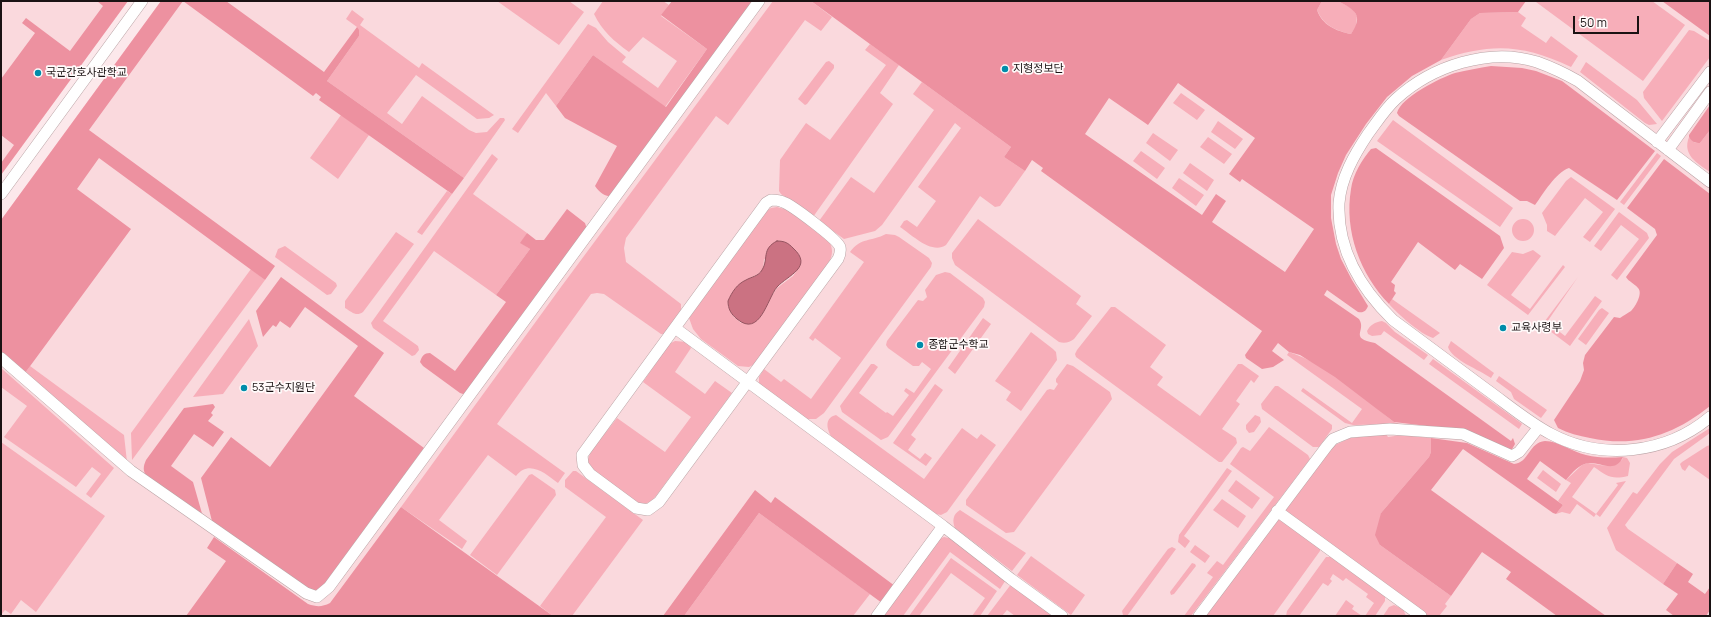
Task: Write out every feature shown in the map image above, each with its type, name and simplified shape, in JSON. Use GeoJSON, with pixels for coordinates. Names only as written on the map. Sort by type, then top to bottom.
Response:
{"type":"FeatureCollection","features":[{"type":"Feature","properties":{"kind":"street"},"geometry":{"type":"LineString","coordinates":[[1,194],[142,1]]}},
{"type":"Feature","properties":{"kind":"street"},"geometry":{"type":"LineString","coordinates":[[1,358],[131,471],[306,593],[317,596],[330,587],[759,1]]}},
{"type":"Feature","properties":{"kind":"street"},"geometry":{"type":"LineString","coordinates":[[1710,182],[1578,81],[1558,70],[1535,61],[1513,57],[1494,57],[1472,60],[1451,66],[1426,78],[1397,98],[1385,111],[1362,143],[1346,173],[1341,189],[1339,204],[1343,237],[1352,267],[1370,295],[1393,320],[1539,427],[1570,442],[1604,450],[1643,449],[1671,440],[1691,431],[1710,417]]}},
{"type":"Feature","properties":{"kind":"street"},"geometry":{"type":"LineString","coordinates":[[1657,142],[1710,72]]}},
{"type":"Feature","properties":{"kind":"street"},"geometry":{"type":"LineString","coordinates":[[1668,150],[1710,92]]}},
{"type":"Feature","properties":{"kind":"street"},"geometry":{"type":"LineString","coordinates":[[770,200],[776,200],[789,205],[833,238],[840,247],[838,259],[659,502],[653,508],[648,510],[636,508],[590,474],[583,465],[582,455],[675,328],[766,203],[770,200]]}},
{"type":"Feature","properties":{"kind":"street"},"geometry":{"type":"LineString","coordinates":[[675,328],[1062,616]]}},
{"type":"Feature","properties":{"kind":"street"},"geometry":{"type":"LineString","coordinates":[[1199,616],[1276,511],[1327,446],[1333,439],[1341,434],[1390,429],[1455,433],[1472,438],[1512,456],[1519,452],[1539,427]]}},
{"type":"Feature","properties":{"kind":"street"},"geometry":{"type":"LineString","coordinates":[[1276,511],[1420,616]]}},
{"type":"Feature","properties":{"kind":"street"},"geometry":{"type":"LineString","coordinates":[[877,616],[943,526]]}},
{"type":"Feature","properties":{"kind":"shaded area","name":"국군간호사관학교"},"geometry":{"type":"Polygon","coordinates":[[[1,1],[128,1],[1,175],[1,1]]]}},
{"type":"Feature","properties":{"kind":"shaded area","name":"국군간호사관학교"},"geometry":{"type":"Polygon","coordinates":[[[97,1],[128,1],[1,175],[1,163],[14,145],[1,135],[1,79],[35,33],[22,23],[26,18],[70,51],[103,6],[97,1]]]}},
{"type":"Feature","properties":{"kind":"shaded area"},"geometry":{"type":"Polygon","coordinates":[[[161,1],[1710,1],[1710,616],[1,616],[1,220],[161,1]]]}},
{"type":"Feature","properties":{"kind":"shaded area"},"geometry":{"type":"Polygon","coordinates":[[[161,1],[183,1],[89,130],[275,266],[265,280],[99,158],[77,189],[131,229],[25,373],[1,352],[1,220],[161,1]]]}},
{"type":"Feature","properties":{"kind":"shaded area"},"geometry":{"type":"Polygon","coordinates":[[[183,1],[226,1],[324,72],[357,27],[359,30],[359,36],[327,81],[464,178],[452,194],[319,100],[321,97],[316,93],[313,96],[183,1]]]}},
{"type":"Feature","properties":{"kind":"shaded area"},"geometry":{"type":"Polygon","coordinates":[[[497,1],[569,1],[584,12],[559,45],[497,1]]]}},
{"type":"Feature","properties":{"kind":"shaded area"},"geometry":{"type":"Polygon","coordinates":[[[603,1],[663,1],[669,5],[661,16],[707,49],[665,107],[593,55],[556,106],[546,93],[518,133],[512,129],[588,24],[596,28],[608,42],[626,57],[622,62],[658,88],[677,61],[643,37],[629,52],[618,44],[605,31],[594,14],[603,1]]]}},
{"type":"Feature","properties":{"kind":"shaded area"},"geometry":{"type":"Polygon","coordinates":[[[672,1],[755,1],[613,197],[607,196],[595,186],[617,146],[565,118],[556,106],[593,55],[666,107],[707,49],[661,15],[672,1]]]}},
{"type":"Feature","properties":{"kind":"shaded area"},"geometry":{"type":"Polygon","coordinates":[[[773,1],[811,1],[832,17],[821,31],[805,20],[728,125],[716,116],[626,238],[624,248],[626,262],[681,304],[681,311],[664,334],[661,334],[604,294],[591,294],[497,424],[565,473],[558,483],[543,472],[532,468],[521,471],[516,476],[488,455],[439,520],[467,541],[462,549],[401,507],[561,287],[773,1]]]}},
{"type":"Feature","properties":{"kind":"shaded area"},"geometry":{"type":"Polygon","coordinates":[[[811,1],[1322,1],[1317,10],[1322,20],[1335,29],[1351,34],[1357,22],[1356,14],[1349,7],[1338,1],[1526,1],[1518,12],[1480,13],[1471,19],[1441,60],[1412,76],[1387,97],[1366,124],[1346,155],[1338,173],[1331,195],[1331,218],[1336,244],[1341,259],[1368,306],[1364,311],[1358,312],[1327,290],[1324,295],[1359,319],[1361,323],[1360,336],[1362,339],[1375,343],[1511,441],[1513,438],[1515,444],[1511,451],[1461,430],[1394,422],[1335,377],[1300,355],[1289,352],[1278,343],[1272,351],[1284,360],[1273,367],[1262,369],[1246,358],[1245,355],[1262,331],[1041,171],[1043,168],[1032,160],[1025,171],[1004,157],[1011,147],[811,1]],[[1178,83],[1148,125],[1109,98],[1085,134],[1202,215],[1216,194],[1226,201],[1212,222],[1285,272],[1314,229],[1242,179],[1240,182],[1229,174],[1255,138],[1178,83]]]}},
{"type":"Feature","properties":{"kind":"shaded area"},"geometry":{"type":"Polygon","coordinates":[[[1322,1],[1338,1],[1353,9],[1357,16],[1356,26],[1351,34],[1335,29],[1323,20],[1317,10],[1322,1]]]}},
{"type":"Feature","properties":{"kind":"shaded area"},"geometry":{"type":"Polygon","coordinates":[[[1652,1],[1685,25],[1643,81],[1536,2],[1652,1]]]}},
{"type":"Feature","properties":{"kind":"shaded area"},"geometry":{"type":"Polygon","coordinates":[[[1662,1],[1710,1],[1710,36],[1662,1]]]}},
{"type":"Feature","properties":{"kind":"shaded area"},"geometry":{"type":"Polygon","coordinates":[[[352,10],[364,19],[360,25],[419,68],[422,63],[494,115],[489,118],[477,119],[416,75],[387,113],[402,124],[422,96],[469,130],[476,133],[487,132],[500,118],[504,118],[505,120],[464,178],[327,81],[359,36],[357,27],[346,19],[352,10]]]}},
{"type":"Feature","properties":{"kind":"shaded area"},"geometry":{"type":"Polygon","coordinates":[[[1518,12],[1526,18],[1521,26],[1546,43],[1551,36],[1578,56],[1571,67],[1537,54],[1506,48],[1459,54],[1441,60],[1471,19],[1480,13],[1518,12]]]}},
{"type":"Feature","properties":{"kind":"shaded area"},"geometry":{"type":"Polygon","coordinates":[[[1689,30],[1694,31],[1710,41],[1710,57],[1662,121],[1644,98],[1643,92],[1689,30]]]}},
{"type":"Feature","properties":{"kind":"shaded area"},"geometry":{"type":"Polygon","coordinates":[[[870,44],[899,65],[880,93],[893,104],[813,217],[779,191],[780,160],[806,123],[830,140],[886,65],[865,50],[870,44]]]}},
{"type":"Feature","properties":{"kind":"shaded area"},"geometry":{"type":"Polygon","coordinates":[[[829,61],[834,65],[834,68],[805,105],[798,99],[826,62],[829,61]]]}},
{"type":"Feature","properties":{"kind":"shaded area"},"geometry":{"type":"Polygon","coordinates":[[[1586,62],[1637,100],[1657,124],[1649,125],[1645,123],[1580,72],[1586,62]]]}},
{"type":"Feature","properties":{"kind":"shaded area"},"geometry":{"type":"Polygon","coordinates":[[[1491,66],[1522,68],[1536,71],[1562,81],[1655,151],[1617,200],[1569,168],[1554,179],[1535,205],[1527,201],[1520,201],[1399,116],[1397,113],[1400,107],[1413,95],[1440,79],[1455,73],[1491,66]]]}},
{"type":"Feature","properties":{"kind":"shaded area"},"geometry":{"type":"Polygon","coordinates":[[[922,82],[1011,147],[1004,157],[1025,171],[1000,206],[995,207],[980,196],[946,245],[935,248],[916,239],[900,227],[904,221],[907,220],[917,227],[936,201],[918,187],[961,128],[955,123],[882,225],[875,231],[844,239],[819,221],[851,177],[874,193],[934,110],[913,94],[922,82]]]}},
{"type":"Feature","properties":{"kind":"shaded area"},"geometry":{"type":"Polygon","coordinates":[[[1181,93],[1205,110],[1197,120],[1173,103],[1181,93]]]}},
{"type":"Feature","properties":{"kind":"shaded area"},"geometry":{"type":"Polygon","coordinates":[[[1710,105],[1710,130],[1700,143],[1694,142],[1690,139],[1689,135],[1710,105]]]}},
{"type":"Feature","properties":{"kind":"shaded area"},"geometry":{"type":"Polygon","coordinates":[[[341,115],[369,135],[338,179],[310,158],[341,115]]]}},
{"type":"Feature","properties":{"kind":"shaded area"},"geometry":{"type":"Polygon","coordinates":[[[1393,120],[1513,208],[1500,227],[1377,141],[1393,120]]]}},
{"type":"Feature","properties":{"kind":"shaded area"},"geometry":{"type":"Polygon","coordinates":[[[1218,121],[1243,139],[1235,149],[1211,132],[1218,121]]]}},
{"type":"Feature","properties":{"kind":"shaded area"},"geometry":{"type":"Polygon","coordinates":[[[1710,130],[1710,172],[1692,158],[1689,154],[1687,143],[1689,137],[1695,143],[1700,143],[1710,130]]]}},
{"type":"Feature","properties":{"kind":"shaded area"},"geometry":{"type":"Polygon","coordinates":[[[1153,133],[1178,150],[1170,161],[1146,143],[1153,133]]]}},
{"type":"Feature","properties":{"kind":"shaded area"},"geometry":{"type":"Polygon","coordinates":[[[1208,137],[1232,154],[1224,164],[1200,147],[1208,137]]]}},
{"type":"Feature","properties":{"kind":"shaded area"},"geometry":{"type":"Polygon","coordinates":[[[1376,148],[1500,236],[1504,248],[1482,279],[1460,264],[1455,270],[1418,242],[1391,282],[1395,285],[1394,291],[1396,293],[1389,304],[1379,292],[1362,266],[1356,251],[1352,236],[1349,205],[1352,183],[1356,173],[1371,149],[1376,148]]]}},
{"type":"Feature","properties":{"kind":"shaded area"},"geometry":{"type":"Polygon","coordinates":[[[1141,151],[1165,168],[1157,179],[1133,161],[1141,151]]]}},
{"type":"Feature","properties":{"kind":"shaded area"},"geometry":{"type":"Polygon","coordinates":[[[1657,153],[1661,156],[1624,205],[1620,202],[1657,153]]]}},
{"type":"Feature","properties":{"kind":"shaded area"},"geometry":{"type":"Polygon","coordinates":[[[492,154],[498,159],[473,194],[527,233],[521,243],[530,249],[496,295],[434,251],[383,321],[418,346],[419,350],[412,356],[373,328],[371,323],[492,154]]]}},
{"type":"Feature","properties":{"kind":"shaded area"},"geometry":{"type":"Polygon","coordinates":[[[1664,159],[1710,194],[1710,406],[1683,425],[1654,437],[1639,440],[1607,441],[1570,433],[1558,428],[1554,420],[1580,381],[1584,370],[1583,363],[1585,355],[1614,317],[1620,318],[1631,311],[1638,300],[1640,293],[1639,290],[1626,277],[1657,235],[1655,229],[1627,208],[1664,159]]]}},
{"type":"Feature","properties":{"kind":"shaded area"},"geometry":{"type":"Polygon","coordinates":[[[1190,163],[1214,180],[1207,191],[1183,173],[1190,163]]]}},
{"type":"Feature","properties":{"kind":"shaded area"},"geometry":{"type":"Polygon","coordinates":[[[1571,177],[1615,209],[1590,242],[1583,237],[1603,212],[1585,198],[1555,236],[1547,231],[1547,225],[1542,213],[1566,181],[1571,177]]]}},
{"type":"Feature","properties":{"kind":"shaded area"},"geometry":{"type":"Polygon","coordinates":[[[1179,178],[1204,195],[1196,206],[1172,188],[1179,178]]]}},
{"type":"Feature","properties":{"kind":"shaded area"},"geometry":{"type":"Polygon","coordinates":[[[447,191],[452,194],[422,235],[417,232],[447,191]]]}},
{"type":"Feature","properties":{"kind":"shaded area"},"geometry":{"type":"Polygon","coordinates":[[[777,207],[788,210],[829,241],[832,254],[829,262],[755,364],[749,367],[738,366],[701,339],[693,329],[689,318],[766,211],[777,207]],[[764,259],[763,269],[760,273],[750,278],[728,306],[733,316],[741,323],[773,294],[777,288],[793,276],[797,270],[764,259]]]}},
{"type":"Feature","properties":{"kind":"shaded area"},"geometry":{"type":"Polygon","coordinates":[[[567,209],[585,223],[587,229],[470,392],[463,394],[460,393],[423,366],[420,362],[422,358],[425,354],[430,353],[455,371],[506,302],[496,295],[530,249],[520,243],[527,233],[536,240],[544,240],[567,209]]]}},
{"type":"Feature","properties":{"kind":"shaded area"},"geometry":{"type":"Polygon","coordinates":[[[1619,212],[1647,233],[1649,238],[1617,280],[1611,275],[1639,239],[1621,225],[1601,251],[1594,246],[1619,212]]]}},
{"type":"Feature","properties":{"kind":"shaded area"},"geometry":{"type":"Polygon","coordinates":[[[978,219],[1081,296],[1076,304],[1092,316],[1074,339],[1063,343],[1059,342],[955,265],[952,258],[952,253],[978,219]]]}},
{"type":"Feature","properties":{"kind":"shaded area"},"geometry":{"type":"Polygon","coordinates":[[[1523,219],[1531,222],[1534,230],[1531,238],[1523,241],[1515,238],[1512,230],[1515,222],[1523,219]]]}},
{"type":"Feature","properties":{"kind":"shaded area"},"geometry":{"type":"Polygon","coordinates":[[[396,232],[414,244],[363,312],[356,314],[345,308],[345,301],[396,232]]]}},
{"type":"Feature","properties":{"kind":"shaded area"},"geometry":{"type":"Polygon","coordinates":[[[886,234],[899,237],[929,258],[932,263],[931,267],[824,413],[816,419],[807,419],[759,384],[759,377],[764,369],[781,382],[784,379],[811,399],[841,358],[815,338],[813,341],[809,338],[864,262],[850,252],[854,247],[862,242],[886,234]]]}},
{"type":"Feature","properties":{"kind":"shaded area"},"geometry":{"type":"Polygon","coordinates":[[[777,241],[782,241],[793,248],[801,260],[800,266],[777,287],[762,315],[752,324],[745,324],[737,319],[729,309],[728,301],[737,286],[761,272],[769,247],[777,241]]]}},
{"type":"Feature","properties":{"kind":"shaded area"},"geometry":{"type":"Polygon","coordinates":[[[285,246],[336,283],[337,286],[331,294],[327,295],[275,257],[278,249],[285,246]]]}},
{"type":"Feature","properties":{"kind":"shaded area"},"geometry":{"type":"Polygon","coordinates":[[[1533,250],[1541,256],[1511,295],[1530,309],[1563,265],[1565,267],[1528,315],[1487,285],[1512,252],[1523,254],[1533,250]]]}},
{"type":"Feature","properties":{"kind":"shaded area"},"geometry":{"type":"Polygon","coordinates":[[[251,269],[265,280],[132,460],[131,433],[251,269]]]}},
{"type":"Feature","properties":{"kind":"shaded area"},"geometry":{"type":"Polygon","coordinates":[[[945,272],[950,273],[983,298],[985,302],[984,307],[888,437],[881,440],[842,412],[840,406],[871,364],[878,367],[859,393],[886,413],[887,412],[893,416],[909,395],[904,391],[906,388],[914,393],[931,369],[922,362],[919,366],[913,366],[888,348],[886,345],[887,341],[918,300],[923,301],[927,297],[925,290],[936,275],[945,272]]]}},
{"type":"Feature","properties":{"kind":"shaded area"},"geometry":{"type":"Polygon","coordinates":[[[281,277],[384,353],[354,396],[424,448],[320,590],[316,592],[307,590],[213,525],[201,478],[231,437],[270,467],[358,346],[305,307],[290,328],[280,321],[276,327],[273,325],[263,337],[256,311],[281,277]]]}},
{"type":"Feature","properties":{"kind":"shaded area"},"geometry":{"type":"Polygon","coordinates":[[[1578,277],[1547,322],[1565,336],[1595,296],[1602,301],[1570,346],[1542,325],[1578,277]]]}},
{"type":"Feature","properties":{"kind":"shaded area"},"geometry":{"type":"Polygon","coordinates":[[[1392,299],[1440,333],[1433,338],[1416,328],[1389,304],[1392,299]]]}},
{"type":"Feature","properties":{"kind":"shaded area"},"geometry":{"type":"Polygon","coordinates":[[[1111,307],[1115,307],[1166,345],[1150,367],[1163,377],[1157,385],[1200,416],[1238,364],[1242,364],[1259,376],[1254,383],[1251,380],[1236,401],[1240,404],[1222,429],[1236,438],[1237,443],[1222,462],[1219,462],[1076,357],[1075,354],[1077,350],[1111,307]]]}},
{"type":"Feature","properties":{"kind":"shaded area"},"geometry":{"type":"Polygon","coordinates":[[[1602,308],[1609,313],[1586,345],[1578,339],[1602,308]]]}},
{"type":"Feature","properties":{"kind":"shaded area"},"geometry":{"type":"Polygon","coordinates":[[[983,318],[991,324],[955,374],[948,368],[983,318]]]}},
{"type":"Feature","properties":{"kind":"shaded area"},"geometry":{"type":"Polygon","coordinates":[[[249,319],[258,346],[223,394],[193,397],[249,319]]]}},
{"type":"Feature","properties":{"kind":"shaded area"},"geometry":{"type":"Polygon","coordinates":[[[1382,321],[1428,355],[1424,360],[1384,331],[1381,335],[1372,336],[1368,334],[1367,331],[1371,325],[1382,321]]]}},
{"type":"Feature","properties":{"kind":"shaded area"},"geometry":{"type":"Polygon","coordinates":[[[1031,332],[1056,352],[1057,360],[1021,411],[1006,400],[1011,392],[995,381],[1031,332]]]}},
{"type":"Feature","properties":{"kind":"shaded area"},"geometry":{"type":"Polygon","coordinates":[[[675,341],[687,342],[691,348],[675,372],[705,394],[715,381],[732,393],[656,496],[644,504],[638,503],[593,471],[587,462],[591,451],[617,418],[665,452],[691,417],[643,382],[669,344],[675,341]]]}},
{"type":"Feature","properties":{"kind":"shaded area"},"geometry":{"type":"Polygon","coordinates":[[[1451,341],[1494,373],[1491,378],[1455,356],[1448,347],[1451,341]]]}},
{"type":"Feature","properties":{"kind":"shaded area"},"geometry":{"type":"Polygon","coordinates":[[[1289,352],[1318,365],[1331,373],[1394,422],[1399,424],[1353,425],[1345,423],[1301,391],[1303,388],[1352,423],[1362,409],[1287,355],[1289,352]]]}},
{"type":"Feature","properties":{"kind":"shaded area"},"geometry":{"type":"Polygon","coordinates":[[[1433,359],[1521,423],[1522,424],[1519,429],[1429,364],[1433,359]]]}},
{"type":"Feature","properties":{"kind":"shaded area"},"geometry":{"type":"Polygon","coordinates":[[[1067,364],[1073,366],[1110,392],[1112,399],[1014,532],[1006,533],[966,505],[966,500],[1047,390],[1054,390],[1058,384],[1056,379],[1067,364]]]}},
{"type":"Feature","properties":{"kind":"shaded area"},"geometry":{"type":"Polygon","coordinates":[[[30,366],[124,435],[127,462],[25,373],[30,366]]]}},
{"type":"Feature","properties":{"kind":"shaded area"},"geometry":{"type":"Polygon","coordinates":[[[1,368],[114,468],[91,498],[86,494],[101,474],[92,467],[76,487],[4,437],[27,406],[1,387],[1,368]]]}},
{"type":"Feature","properties":{"kind":"shaded area"},"geometry":{"type":"Polygon","coordinates":[[[1499,376],[1547,410],[1541,418],[1514,399],[1511,392],[1496,381],[1499,376]]]}},
{"type":"Feature","properties":{"kind":"shaded area"},"geometry":{"type":"Polygon","coordinates":[[[935,384],[943,390],[911,435],[916,439],[908,450],[920,459],[925,453],[932,458],[926,466],[893,443],[935,384]]]}},
{"type":"Feature","properties":{"kind":"shaded area"},"geometry":{"type":"Polygon","coordinates":[[[1275,386],[1278,386],[1332,425],[1332,429],[1319,447],[1313,447],[1262,409],[1261,404],[1275,386]]]}},
{"type":"Feature","properties":{"kind":"shaded area"},"geometry":{"type":"Polygon","coordinates":[[[213,404],[215,407],[211,413],[213,415],[208,421],[224,432],[213,447],[194,434],[171,466],[193,482],[203,517],[146,476],[144,467],[146,460],[184,408],[213,404]]]}},
{"type":"Feature","properties":{"kind":"shaded area"},"geometry":{"type":"Polygon","coordinates":[[[836,415],[924,479],[962,428],[977,439],[981,434],[996,445],[947,512],[941,515],[936,514],[834,440],[828,429],[828,422],[829,419],[836,415]]]}},
{"type":"Feature","properties":{"kind":"shaded area"},"geometry":{"type":"Polygon","coordinates":[[[1255,415],[1260,417],[1261,422],[1254,432],[1249,433],[1246,429],[1246,425],[1255,415]]]}},
{"type":"Feature","properties":{"kind":"shaded area"},"geometry":{"type":"Polygon","coordinates":[[[1269,427],[1308,455],[1310,459],[1191,616],[1184,616],[1213,577],[1207,573],[1217,561],[1223,565],[1274,497],[1230,464],[1241,448],[1243,447],[1250,451],[1269,427]]]}},
{"type":"Feature","properties":{"kind":"shaded area"},"geometry":{"type":"Polygon","coordinates":[[[1710,428],[1710,433],[1674,459],[1625,525],[1628,529],[1677,563],[1663,584],[1616,550],[1607,528],[1633,492],[1637,494],[1660,464],[1672,452],[1710,428]]]}},
{"type":"Feature","properties":{"kind":"shaded area"},"geometry":{"type":"Polygon","coordinates":[[[1386,434],[1388,437],[1401,435],[1431,438],[1431,452],[1429,457],[1381,513],[1380,545],[1451,596],[1445,604],[1447,606],[1439,616],[1428,616],[1285,511],[1333,446],[1350,438],[1386,434]]]}},
{"type":"Feature","properties":{"kind":"shaded area"},"geometry":{"type":"Polygon","coordinates":[[[1431,438],[1467,443],[1514,464],[1523,460],[1532,448],[1540,442],[1545,441],[1550,441],[1581,454],[1604,458],[1623,457],[1620,462],[1612,466],[1594,463],[1582,465],[1566,480],[1540,461],[1527,479],[1563,505],[1556,514],[1463,449],[1431,490],[1606,616],[1557,616],[1506,579],[1511,572],[1482,552],[1451,596],[1380,545],[1375,535],[1381,513],[1429,457],[1431,452],[1431,438]]]}},
{"type":"Feature","properties":{"kind":"shaded area"},"geometry":{"type":"Polygon","coordinates":[[[1,442],[105,516],[36,612],[21,600],[11,614],[5,610],[1,615],[1,442]]]}},
{"type":"Feature","properties":{"kind":"shaded area"},"geometry":{"type":"Polygon","coordinates":[[[1710,445],[1710,480],[1689,465],[1685,471],[1682,469],[1680,464],[1682,462],[1710,445]]]}},
{"type":"Feature","properties":{"kind":"shaded area"},"geometry":{"type":"Polygon","coordinates":[[[1623,457],[1627,458],[1630,463],[1628,476],[1617,478],[1613,477],[1602,473],[1594,467],[1572,497],[1596,514],[1594,517],[1577,504],[1570,514],[1562,512],[1556,514],[1563,505],[1558,501],[1571,483],[1566,480],[1582,465],[1588,463],[1606,466],[1622,460],[1623,457]]]}},
{"type":"Feature","properties":{"kind":"shaded area"},"geometry":{"type":"Polygon","coordinates":[[[1227,468],[1232,471],[1184,536],[1190,541],[1185,548],[1178,542],[1179,535],[1227,468]]]}},
{"type":"Feature","properties":{"kind":"shaded area"},"geometry":{"type":"Polygon","coordinates":[[[1543,470],[1561,484],[1556,492],[1537,478],[1543,470]]]}},
{"type":"Feature","properties":{"kind":"shaded area"},"geometry":{"type":"Polygon","coordinates":[[[573,471],[576,471],[643,520],[572,616],[553,616],[540,606],[606,517],[565,487],[565,480],[573,471]]]}},
{"type":"Feature","properties":{"kind":"shaded area"},"geometry":{"type":"Polygon","coordinates":[[[532,474],[555,490],[556,495],[497,575],[470,555],[529,475],[532,474]]]}},
{"type":"Feature","properties":{"kind":"shaded area"},"geometry":{"type":"Polygon","coordinates":[[[1236,480],[1260,498],[1252,509],[1228,491],[1236,480]]]}},
{"type":"Feature","properties":{"kind":"shaded area"},"geometry":{"type":"Polygon","coordinates":[[[1626,481],[1600,517],[1596,514],[1618,485],[1616,483],[1626,481]]]}},
{"type":"Feature","properties":{"kind":"shaded area"},"geometry":{"type":"Polygon","coordinates":[[[755,490],[771,503],[775,497],[895,586],[882,603],[759,513],[684,616],[663,616],[755,490]]]}},
{"type":"Feature","properties":{"kind":"shaded area"},"geometry":{"type":"Polygon","coordinates":[[[1222,499],[1246,516],[1238,528],[1213,510],[1222,499]]]}},
{"type":"Feature","properties":{"kind":"shaded area"},"geometry":{"type":"Polygon","coordinates":[[[401,507],[553,616],[186,616],[226,561],[207,548],[214,537],[308,604],[322,606],[330,603],[401,507]]]}},
{"type":"Feature","properties":{"kind":"shaded area"},"geometry":{"type":"Polygon","coordinates":[[[960,510],[1026,553],[1012,571],[955,528],[954,518],[960,510]]]}},
{"type":"Feature","properties":{"kind":"shaded area"},"geometry":{"type":"Polygon","coordinates":[[[759,513],[870,594],[853,616],[684,616],[759,513]]]}},
{"type":"Feature","properties":{"kind":"shaded area"},"geometry":{"type":"Polygon","coordinates":[[[1279,518],[1320,548],[1320,551],[1273,616],[1203,616],[1279,518]]]}},
{"type":"Feature","properties":{"kind":"shaded area"},"geometry":{"type":"Polygon","coordinates":[[[944,537],[953,539],[1007,578],[1000,589],[950,552],[903,616],[883,616],[939,539],[944,537]]]}},
{"type":"Feature","properties":{"kind":"shaded area"},"geometry":{"type":"Polygon","coordinates":[[[1195,545],[1210,556],[1205,563],[1190,552],[1195,545]]]}},
{"type":"Feature","properties":{"kind":"shaded area"},"geometry":{"type":"Polygon","coordinates":[[[1172,547],[1176,549],[1127,616],[1123,615],[1122,611],[1168,549],[1172,547]]]}},
{"type":"Feature","properties":{"kind":"shaded area"},"geometry":{"type":"Polygon","coordinates":[[[1031,556],[1085,595],[1071,615],[1017,575],[1031,556]]]}},
{"type":"Feature","properties":{"kind":"shaded area"},"geometry":{"type":"Polygon","coordinates":[[[1326,557],[1332,557],[1385,596],[1385,601],[1375,616],[1365,616],[1374,603],[1366,597],[1368,594],[1346,578],[1343,581],[1333,574],[1330,579],[1332,581],[1328,586],[1323,583],[1299,616],[1286,616],[1287,611],[1326,557]]]}},
{"type":"Feature","properties":{"kind":"shaded area"},"geometry":{"type":"Polygon","coordinates":[[[951,558],[997,591],[980,616],[972,616],[985,598],[951,573],[919,616],[909,616],[951,558]]]}},
{"type":"Feature","properties":{"kind":"shaded area"},"geometry":{"type":"Polygon","coordinates":[[[1192,563],[1196,566],[1174,594],[1171,595],[1170,592],[1192,563]]]}},
{"type":"Feature","properties":{"kind":"shaded area"},"geometry":{"type":"Polygon","coordinates":[[[1677,563],[1693,574],[1688,582],[1705,594],[1710,587],[1710,610],[1706,616],[1674,616],[1666,610],[1678,594],[1663,584],[1677,563]]]}},
{"type":"Feature","properties":{"kind":"shaded area"},"geometry":{"type":"Polygon","coordinates":[[[1012,583],[1057,616],[1015,616],[1007,610],[1002,616],[987,616],[1012,583]]]}},
{"type":"Feature","properties":{"kind":"shaded area"},"geometry":{"type":"Polygon","coordinates":[[[1346,600],[1354,606],[1352,609],[1362,616],[1335,616],[1346,600]]]}},
{"type":"Feature","properties":{"kind":"shaded area"},"geometry":{"type":"Polygon","coordinates":[[[1394,605],[1403,609],[1406,616],[1383,616],[1389,607],[1394,605]]]}},
{"type":"Feature","properties":{"kind":"place","name":"지형정보단"},"geometry":{"type":"Point","coordinates":[1005,69]}},
{"type":"Feature","properties":{"kind":"place","name":"국군간호사관학교"},"geometry":{"type":"Point","coordinates":[38,73]}},
{"type":"Feature","properties":{"kind":"place","name":"교육사령부"},"geometry":{"type":"Point","coordinates":[1503,328]}},
{"type":"Feature","properties":{"kind":"place","name":"종합군수학교"},"geometry":{"type":"Point","coordinates":[920,345]}},
{"type":"Feature","properties":{"kind":"place","name":"53군수지원단"},"geometry":{"type":"Point","coordinates":[244,388]}}]}
